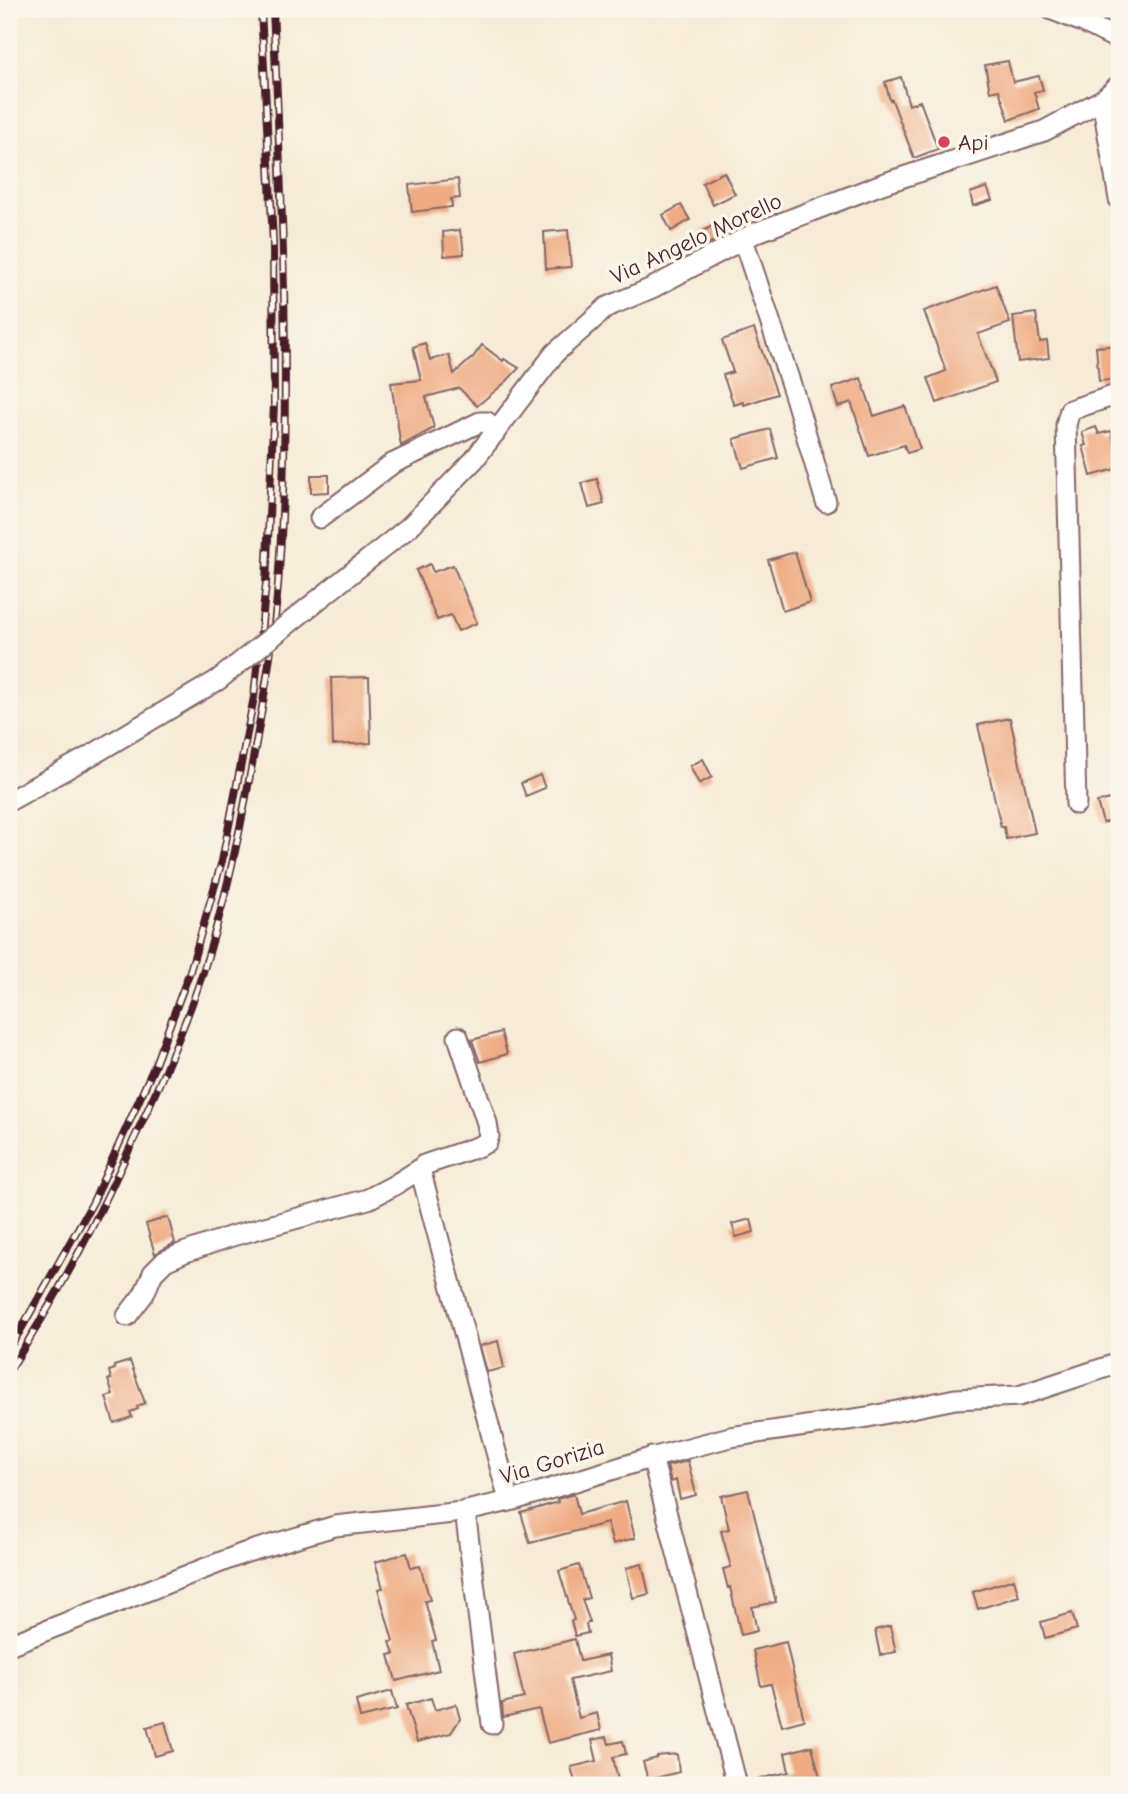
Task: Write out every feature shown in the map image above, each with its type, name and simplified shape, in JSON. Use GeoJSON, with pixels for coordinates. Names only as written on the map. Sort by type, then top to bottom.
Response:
{"type":"FeatureCollection","features":[{"type":"Feature","properties":{"kind":"street"},"geometry":{"type":"LineString","coordinates":[[1050,9],[1119,40]]}},
{"type":"Feature","properties":{"kind":"street","name":"Via Angelo Morello"},"geometry":{"type":"LineString","coordinates":[[9,802],[218,680],[409,527],[474,460],[555,353],[607,307],[652,288],[755,233],[882,184],[1044,131],[1102,100],[1119,85]]}},
{"type":"Feature","properties":{"kind":"street"},"geometry":{"type":"LineString","coordinates":[[1102,100],[1119,200]]}},
{"type":"Feature","properties":{"kind":"street"},"geometry":{"type":"LineString","coordinates":[[743,239],[826,502]]}},
{"type":"Feature","properties":{"kind":"street"},"geometry":{"type":"LineString","coordinates":[[1076,804],[1066,425],[1070,410],[1119,394]]}},
{"type":"Feature","properties":{"kind":"street"},"geometry":{"type":"LineString","coordinates":[[320,518],[392,464],[480,422],[487,422],[495,433]]}},
{"type":"Feature","properties":{"kind":"street"},"geometry":{"type":"LineString","coordinates":[[127,1317],[144,1294],[153,1273],[165,1261],[232,1236],[368,1199],[424,1165],[487,1142],[487,1123],[458,1038]]}},
{"type":"Feature","properties":{"kind":"street"},"geometry":{"type":"LineString","coordinates":[[420,1169],[509,1500]]}},
{"type":"Feature","properties":{"kind":"street","name":"Via Gorizia"},"geometry":{"type":"LineString","coordinates":[[9,1645],[244,1553],[335,1526],[465,1511],[730,1437],[868,1417],[955,1399],[1019,1396],[1119,1363]]}},
{"type":"Feature","properties":{"kind":"street"},"geometry":{"type":"LineString","coordinates":[[652,1457],[737,1785]]}},
{"type":"Feature","properties":{"kind":"street"},"geometry":{"type":"LineString","coordinates":[[465,1511],[492,1724]]}},
{"type":"Feature","properties":{"kind":"building"},"geometry":{"type":"Polygon","coordinates":[[[1094,9],[1119,9],[1119,20],[1109,21],[1095,14],[1094,9]]]}},
{"type":"Feature","properties":{"kind":"building"},"geometry":{"type":"Polygon","coordinates":[[[1008,61],[1013,82],[1039,76],[1043,90],[1034,92],[1039,109],[1009,120],[999,90],[990,92],[985,65],[1008,61]]]}},
{"type":"Feature","properties":{"kind":"building"},"geometry":{"type":"Polygon","coordinates":[[[901,77],[909,105],[920,101],[938,149],[914,158],[885,82],[901,77]]]}},
{"type":"Feature","properties":{"kind":"building"},"geometry":{"type":"Polygon","coordinates":[[[724,172],[735,194],[713,205],[702,183],[724,172]]]}},
{"type":"Feature","properties":{"kind":"building"},"geometry":{"type":"Polygon","coordinates":[[[458,179],[460,198],[451,199],[452,207],[412,212],[409,185],[458,179]]]}},
{"type":"Feature","properties":{"kind":"building"},"geometry":{"type":"Polygon","coordinates":[[[987,187],[992,200],[973,206],[970,193],[987,187]]]}},
{"type":"Feature","properties":{"kind":"building"},"geometry":{"type":"Polygon","coordinates":[[[681,205],[690,220],[671,231],[663,215],[681,205]]]}},
{"type":"Feature","properties":{"kind":"building"},"geometry":{"type":"Polygon","coordinates":[[[722,221],[729,233],[706,245],[699,233],[722,221]]]}},
{"type":"Feature","properties":{"kind":"building"},"geometry":{"type":"Polygon","coordinates":[[[460,230],[464,254],[444,256],[443,232],[460,230]]]}},
{"type":"Feature","properties":{"kind":"building"},"geometry":{"type":"Polygon","coordinates":[[[568,230],[571,267],[546,269],[544,232],[568,230]]]}},
{"type":"Feature","properties":{"kind":"building"},"geometry":{"type":"Polygon","coordinates":[[[996,285],[1010,323],[978,334],[996,382],[937,403],[928,378],[946,371],[924,311],[996,285]]]}},
{"type":"Feature","properties":{"kind":"building"},"geometry":{"type":"Polygon","coordinates":[[[1036,313],[1040,342],[1047,341],[1049,358],[1018,362],[1013,316],[1036,313]]]}},
{"type":"Feature","properties":{"kind":"building"},"geometry":{"type":"Polygon","coordinates":[[[754,329],[777,394],[744,405],[743,402],[734,405],[723,375],[733,372],[722,340],[754,329]]]}},
{"type":"Feature","properties":{"kind":"building"},"geometry":{"type":"Polygon","coordinates":[[[425,343],[430,360],[449,355],[454,374],[482,345],[503,361],[504,359],[519,368],[477,406],[459,388],[426,397],[434,428],[401,446],[391,383],[421,380],[413,347],[425,343]]]}},
{"type":"Feature","properties":{"kind":"building"},"geometry":{"type":"Polygon","coordinates":[[[1119,345],[1119,379],[1099,381],[1096,347],[1119,345]]]}},
{"type":"Feature","properties":{"kind":"building"},"geometry":{"type":"Polygon","coordinates":[[[861,378],[874,416],[905,406],[920,449],[907,453],[904,445],[869,456],[851,402],[838,407],[832,388],[861,378]]]}},
{"type":"Feature","properties":{"kind":"building"},"geometry":{"type":"Polygon","coordinates":[[[1096,427],[1099,434],[1111,431],[1116,449],[1119,448],[1119,468],[1091,476],[1082,432],[1096,427]]]}},
{"type":"Feature","properties":{"kind":"building"},"geometry":{"type":"Polygon","coordinates":[[[770,429],[778,458],[743,468],[734,439],[770,429]]]}},
{"type":"Feature","properties":{"kind":"building"},"geometry":{"type":"Polygon","coordinates":[[[311,475],[329,475],[329,492],[311,493],[311,475]]]}},
{"type":"Feature","properties":{"kind":"building"},"geometry":{"type":"Polygon","coordinates":[[[597,479],[604,504],[589,508],[582,483],[597,479]]]}},
{"type":"Feature","properties":{"kind":"building"},"geometry":{"type":"Polygon","coordinates":[[[795,552],[810,602],[783,611],[768,560],[795,552]]]}},
{"type":"Feature","properties":{"kind":"building"},"geometry":{"type":"Polygon","coordinates":[[[430,564],[433,572],[453,565],[477,623],[458,631],[451,615],[437,620],[416,570],[430,564]]]}},
{"type":"Feature","properties":{"kind":"building"},"geometry":{"type":"Polygon","coordinates":[[[369,677],[371,743],[333,745],[331,678],[369,677]]]}},
{"type":"Feature","properties":{"kind":"building"},"geometry":{"type":"Polygon","coordinates":[[[1010,718],[1035,833],[1006,839],[978,725],[1010,718]]]}},
{"type":"Feature","properties":{"kind":"building"},"geometry":{"type":"Polygon","coordinates":[[[703,759],[712,777],[699,784],[690,766],[703,759]]]}},
{"type":"Feature","properties":{"kind":"building"},"geometry":{"type":"Polygon","coordinates":[[[540,775],[545,788],[526,796],[521,783],[540,775]]]}},
{"type":"Feature","properties":{"kind":"building"},"geometry":{"type":"Polygon","coordinates":[[[1111,799],[1117,819],[1103,823],[1097,802],[1111,799]]]}},
{"type":"Feature","properties":{"kind":"building"},"geometry":{"type":"Polygon","coordinates":[[[501,1032],[507,1054],[480,1062],[472,1040],[501,1032]]]}},
{"type":"Feature","properties":{"kind":"building"},"geometry":{"type":"Polygon","coordinates":[[[168,1217],[175,1243],[155,1254],[146,1224],[168,1217]]]}},
{"type":"Feature","properties":{"kind":"building"},"geometry":{"type":"Polygon","coordinates":[[[751,1219],[754,1232],[736,1237],[732,1224],[751,1219]]]}},
{"type":"Feature","properties":{"kind":"building"},"geometry":{"type":"Polygon","coordinates":[[[498,1341],[504,1368],[487,1372],[480,1346],[498,1341]]]}},
{"type":"Feature","properties":{"kind":"building"},"geometry":{"type":"Polygon","coordinates":[[[130,1361],[145,1403],[130,1412],[132,1417],[114,1423],[106,1397],[113,1395],[108,1380],[111,1379],[109,1371],[115,1369],[114,1366],[130,1361]]]}},
{"type":"Feature","properties":{"kind":"building"},"geometry":{"type":"Polygon","coordinates":[[[688,1461],[696,1495],[680,1499],[676,1480],[671,1482],[667,1466],[688,1461]]]}},
{"type":"Feature","properties":{"kind":"building"},"geometry":{"type":"Polygon","coordinates":[[[748,1490],[776,1602],[752,1607],[757,1631],[741,1635],[723,1569],[731,1567],[721,1531],[729,1529],[721,1496],[748,1490]]]}},
{"type":"Feature","properties":{"kind":"building"},"geometry":{"type":"Polygon","coordinates":[[[574,1494],[579,1514],[626,1501],[635,1538],[613,1544],[607,1523],[530,1543],[521,1513],[558,1502],[557,1499],[574,1494]]]}},
{"type":"Feature","properties":{"kind":"building"},"geometry":{"type":"Polygon","coordinates":[[[407,1553],[411,1568],[420,1566],[430,1600],[425,1601],[436,1640],[432,1641],[439,1670],[396,1681],[389,1655],[394,1654],[390,1642],[393,1641],[378,1589],[383,1588],[375,1562],[407,1553]]]}},
{"type":"Feature","properties":{"kind":"building"},"geometry":{"type":"Polygon","coordinates":[[[642,1564],[649,1594],[633,1598],[626,1568],[642,1564]]]}},
{"type":"Feature","properties":{"kind":"building"},"geometry":{"type":"Polygon","coordinates":[[[579,1565],[589,1598],[582,1600],[590,1622],[586,1624],[588,1633],[575,1636],[571,1621],[574,1620],[559,1571],[579,1565]]]}},
{"type":"Feature","properties":{"kind":"building"},"geometry":{"type":"Polygon","coordinates":[[[1014,1579],[1019,1596],[978,1609],[973,1592],[1014,1579]]]}},
{"type":"Feature","properties":{"kind":"building"},"geometry":{"type":"Polygon","coordinates":[[[1072,1613],[1077,1629],[1045,1638],[1041,1622],[1072,1613]]]}},
{"type":"Feature","properties":{"kind":"building"},"geometry":{"type":"Polygon","coordinates":[[[890,1626],[896,1652],[880,1655],[875,1630],[890,1626]]]}},
{"type":"Feature","properties":{"kind":"building"},"geometry":{"type":"Polygon","coordinates":[[[575,1639],[580,1661],[608,1655],[611,1671],[570,1680],[579,1718],[597,1713],[601,1730],[548,1743],[539,1709],[503,1717],[502,1703],[524,1698],[514,1654],[575,1639]]]}},
{"type":"Feature","properties":{"kind":"building"},"geometry":{"type":"Polygon","coordinates":[[[786,1642],[804,1720],[782,1726],[771,1684],[761,1686],[753,1650],[786,1642]]]}},
{"type":"Feature","properties":{"kind":"building"},"geometry":{"type":"Polygon","coordinates":[[[392,1691],[397,1709],[360,1718],[356,1701],[392,1691]]]}},
{"type":"Feature","properties":{"kind":"building"},"geometry":{"type":"Polygon","coordinates":[[[431,1698],[435,1710],[456,1704],[460,1719],[451,1733],[417,1742],[406,1705],[431,1698]]]}},
{"type":"Feature","properties":{"kind":"building"},"geometry":{"type":"Polygon","coordinates":[[[165,1722],[173,1751],[155,1756],[147,1727],[165,1722]]]}},
{"type":"Feature","properties":{"kind":"building"},"geometry":{"type":"Polygon","coordinates":[[[607,1737],[609,1744],[623,1741],[626,1754],[613,1757],[619,1785],[576,1785],[571,1767],[597,1761],[592,1740],[607,1737]]]}},
{"type":"Feature","properties":{"kind":"building"},"geometry":{"type":"Polygon","coordinates":[[[812,1746],[822,1785],[755,1785],[754,1780],[789,1772],[785,1753],[812,1746]]]}},
{"type":"Feature","properties":{"kind":"building"},"geometry":{"type":"Polygon","coordinates":[[[677,1754],[679,1772],[648,1780],[643,1762],[657,1756],[677,1754]]]}},
{"type":"Feature","properties":{"kind":"railway"},"geometry":{"type":"LineString","coordinates":[[9,1348],[93,1202],[154,1067],[190,971],[222,861],[254,697],[266,584],[274,404],[273,242],[261,9]]}},
{"type":"Feature","properties":{"kind":"railway"},"geometry":{"type":"LineString","coordinates":[[9,1371],[83,1244],[175,1048],[217,926],[245,800],[273,633],[282,513],[284,297],[273,9]]}},
{"type":"Feature","properties":{"kind":"place","name":"Api"},"geometry":{"type":"Point","coordinates":[944,142]}}]}
